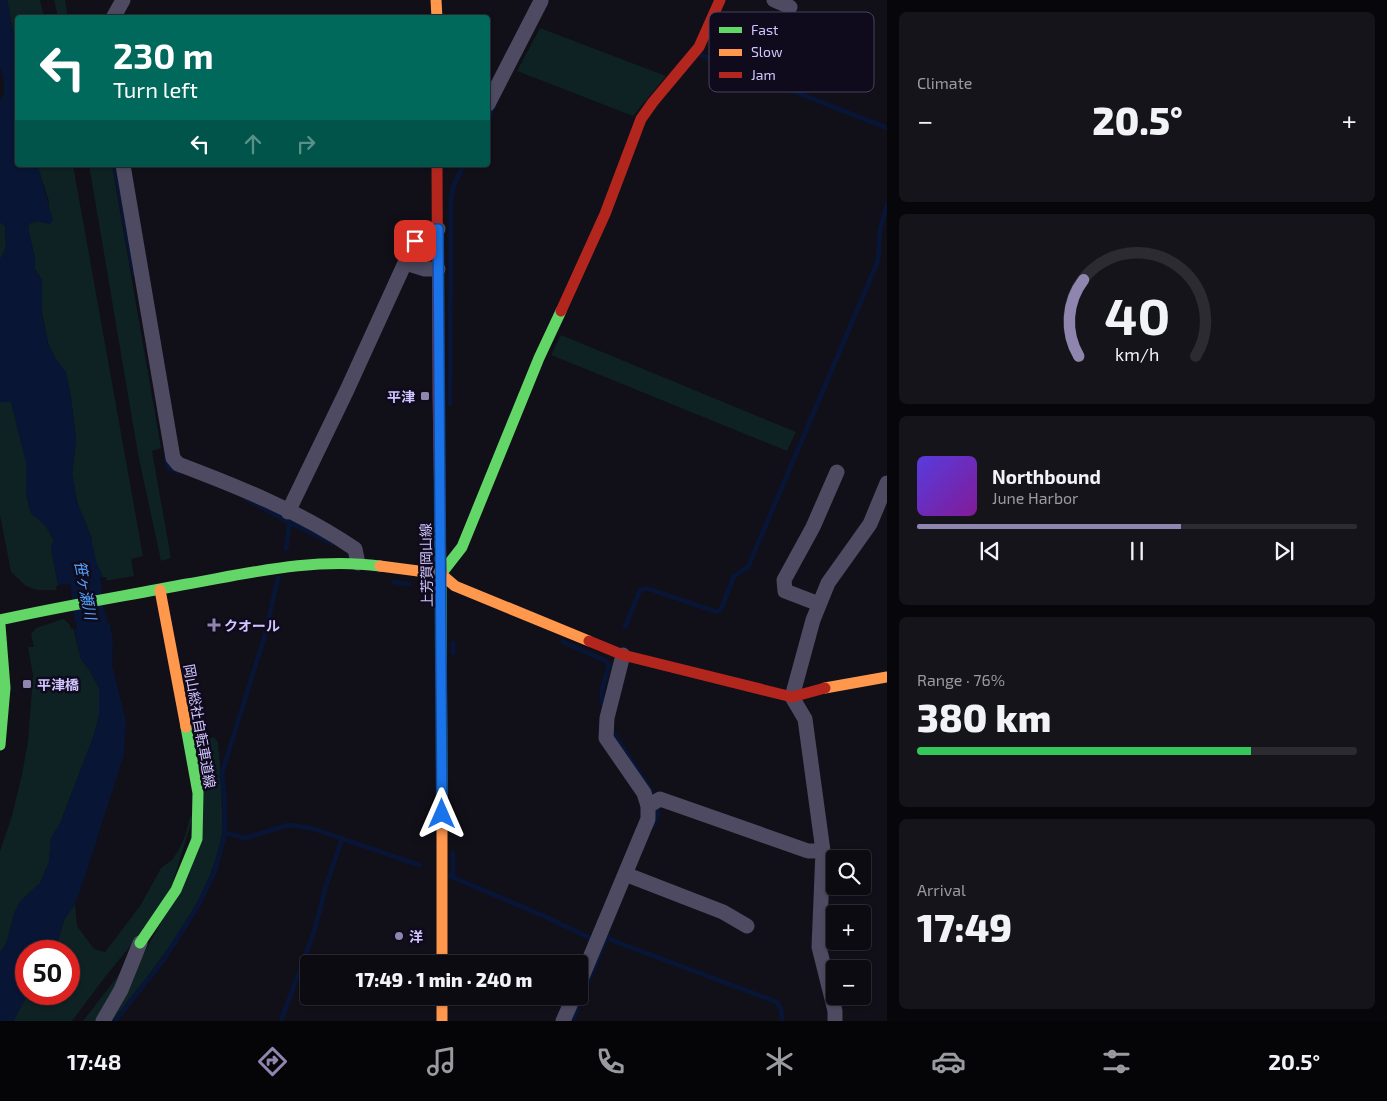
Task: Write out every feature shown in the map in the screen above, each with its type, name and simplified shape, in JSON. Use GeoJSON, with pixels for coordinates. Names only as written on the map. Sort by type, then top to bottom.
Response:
{"type":"FeatureCollection","features":[{"type":"Feature","properties":{"kind":"main road"},"geometry":{"type":"LineString","coordinates":[[436,0],[436,15]]}},
{"type":"Feature","properties":{"kind":"main road"},"geometry":{"type":"LineString","coordinates":[[715,12],[720,0]]}},
{"type":"Feature","properties":{"kind":"main road"},"geometry":{"type":"LineString","coordinates":[[441,574],[462,547],[539,358],[605,214],[641,120],[653,102],[699,47],[709,25]]}},
{"type":"Feature","properties":{"kind":"main road","name":"上芳賀岡山線"},"geometry":{"type":"LineString","coordinates":[[437,167],[442,955]]}},
{"type":"Feature","properties":{"kind":"main road"},"geometry":{"type":"LineString","coordinates":[[0,620],[267,570],[317,564],[358,564],[441,574],[454,586],[624,655],[792,697],[813,690],[887,676]]}},
{"type":"Feature","properties":{"kind":"main road","name":"岡山総社自転車道線"},"geometry":{"type":"LineString","coordinates":[[140,944],[176,890],[197,839],[198,793],[158,591]]}},
{"type":"Feature","properties":{"kind":"main road"},"geometry":{"type":"LineString","coordinates":[[0,624],[5,688],[0,745]]}},
{"type":"Feature","properties":{"kind":"main road"},"geometry":{"type":"LineString","coordinates":[[442,1005],[442,1021]]}},
{"type":"Feature","properties":{"kind":"street"},"geometry":{"type":"LineString","coordinates":[[115,15],[123,0]]}},
{"type":"Feature","properties":{"kind":"street"},"geometry":{"type":"LineString","coordinates":[[774,0],[790,7]]}},
{"type":"Feature","properties":{"kind":"street"},"geometry":{"type":"LineString","coordinates":[[490,100],[541,1]]}},
{"type":"Feature","properties":{"kind":"street"},"geometry":{"type":"LineString","coordinates":[[123,167],[173,458],[178,464],[248,492],[340,539],[355,549],[358,564]]}},
{"type":"Feature","properties":{"kind":"street"},"geometry":{"type":"LineString","coordinates":[[292,514],[415,241],[425,230],[438,229]]}},
{"type":"Feature","properties":{"kind":"street"},"geometry":{"type":"LineString","coordinates":[[412,266],[438,269]]}},
{"type":"Feature","properties":{"kind":"street"},"geometry":{"type":"LineString","coordinates":[[820,604],[785,591],[784,580],[813,526],[837,472]]}},
{"type":"Feature","properties":{"kind":"street"},"geometry":{"type":"LineString","coordinates":[[835,1021],[835,1011],[819,947],[823,851],[805,719],[792,697],[813,620],[828,583],[870,524],[887,483]]}},
{"type":"Feature","properties":{"kind":"street"},"geometry":{"type":"LineString","coordinates":[[624,655],[607,718],[606,738],[653,803],[808,851],[823,851]]}},
{"type":"Feature","properties":{"kind":"street"},"geometry":{"type":"LineString","coordinates":[[588,965],[631,876],[653,803]]}},
{"type":"Feature","properties":{"kind":"street"},"geometry":{"type":"LineString","coordinates":[[631,876],[723,912],[747,926]]}},
{"type":"Feature","properties":{"kind":"street"},"geometry":{"type":"LineString","coordinates":[[103,1021],[121,990],[140,944]]}},
{"type":"Feature","properties":{"kind":"street"},"geometry":{"type":"LineString","coordinates":[[563,1021],[570,1005]]}},
{"type":"Feature","properties":{"kind":"shaded area"},"geometry":{"type":"Polygon","coordinates":[[[7,0],[40,0],[44,15],[15,15],[15,42],[7,0]]]}},
{"type":"Feature","properties":{"kind":"shaded area"},"geometry":{"type":"Polygon","coordinates":[[[54,0],[65,0],[68,15],[58,15],[54,0]]]}},
{"type":"Feature","properties":{"kind":"shaded area"},"geometry":{"type":"Polygon","coordinates":[[[540,28],[666,76],[633,116],[517,71],[540,28]]]}},
{"type":"Feature","properties":{"kind":"shaded area"},"geometry":{"type":"Polygon","coordinates":[[[39,167],[73,167],[143,556],[131,559],[134,576],[105,581],[96,563],[86,553],[92,539],[77,502],[72,473],[76,440],[71,398],[66,373],[55,358],[48,343],[42,313],[42,280],[35,269],[35,258],[28,229],[30,223],[38,221],[44,223],[49,201],[39,167]]]}},
{"type":"Feature","properties":{"kind":"shaded area"},"geometry":{"type":"Polygon","coordinates":[[[89,167],[112,167],[161,448],[152,451],[171,558],[161,561],[138,454],[89,167]]]}},
{"type":"Feature","properties":{"kind":"shaded area"},"geometry":{"type":"Polygon","coordinates":[[[0,222],[5,225],[6,247],[0,260],[0,222]]]}},
{"type":"Feature","properties":{"kind":"shaded area"},"geometry":{"type":"Polygon","coordinates":[[[561,335],[796,432],[787,451],[551,355],[561,335]]]}},
{"type":"Feature","properties":{"kind":"shaded area"},"geometry":{"type":"Polygon","coordinates":[[[0,402],[11,402],[26,462],[26,494],[31,513],[46,526],[54,541],[51,547],[59,590],[37,590],[26,586],[11,572],[0,515],[0,402]]]}},
{"type":"Feature","properties":{"kind":"shaded area"},"geometry":{"type":"Polygon","coordinates":[[[66,618],[72,624],[81,659],[99,688],[99,716],[94,735],[60,824],[51,838],[49,862],[40,883],[20,902],[14,914],[7,942],[0,953],[0,851],[12,816],[28,742],[33,675],[28,647],[34,647],[31,634],[36,628],[66,618]]]}},
{"type":"Feature","properties":{"kind":"shaded area"},"geometry":{"type":"Polygon","coordinates":[[[214,737],[218,742],[222,825],[222,834],[216,859],[206,884],[179,933],[113,1021],[107,1021],[177,893],[202,792],[207,777],[212,775],[207,746],[210,738],[214,737]]]}},
{"type":"Feature","properties":{"kind":"shaded area"},"geometry":{"type":"Polygon","coordinates":[[[194,814],[171,888],[136,939],[72,1021],[13,1021],[22,1005],[80,1005],[80,940],[58,940],[64,920],[75,904],[77,926],[94,949],[105,952],[140,906],[161,868],[172,860],[179,849],[190,817],[194,814]]]}},
{"type":"Feature","properties":{"kind":"shaded area"},"geometry":{"type":"Polygon","coordinates":[[[128,963],[99,1021],[83,1021],[128,963]]]}},
{"type":"Feature","properties":{"kind":"water"},"geometry":{"type":"Polygon","coordinates":[[[0,0],[7,0],[15,42],[15,167],[39,167],[53,220],[50,224],[38,221],[30,223],[28,229],[35,258],[35,269],[42,280],[42,313],[48,343],[55,358],[66,372],[71,398],[76,440],[72,473],[77,502],[92,539],[86,553],[96,563],[105,581],[59,590],[51,547],[54,540],[46,526],[31,513],[26,494],[26,462],[11,402],[0,402],[0,260],[6,247],[5,226],[0,222],[0,100],[4,94],[4,81],[0,67],[0,0]]]}},
{"type":"Feature","properties":{"kind":"water"},"geometry":{"type":"Polygon","coordinates":[[[108,610],[113,641],[112,665],[126,721],[124,755],[75,904],[64,920],[58,940],[15,940],[15,1005],[22,1005],[13,1021],[0,1021],[0,953],[7,941],[14,914],[20,902],[40,883],[49,862],[51,838],[60,824],[94,735],[99,716],[99,688],[81,659],[73,624],[108,610]]]}},
{"type":"Feature","properties":{"kind":"pier"},"geometry":{"type":"Polygon","coordinates":[[[106,577],[107,581],[105,583],[60,593],[57,591],[56,586],[106,577]]]}},
{"type":"Feature","properties":{"kind":"pier"},"geometry":{"type":"Polygon","coordinates":[[[109,608],[113,623],[71,629],[70,625],[63,618],[64,616],[109,608]]]}},
{"type":"Feature","properties":{"kind":"waterway"},"geometry":{"type":"LineString","coordinates":[[699,54],[709,58]]}},
{"type":"Feature","properties":{"kind":"waterway"},"geometry":{"type":"LineString","coordinates":[[796,92],[887,128]]}},
{"type":"Feature","properties":{"kind":"waterway"},"geometry":{"type":"LineString","coordinates":[[490,115],[494,106]]}},
{"type":"Feature","properties":{"kind":"waterway"},"geometry":{"type":"LineString","coordinates":[[115,167],[134,273]]}},
{"type":"Feature","properties":{"kind":"waterway"},"geometry":{"type":"LineString","coordinates":[[453,186],[463,167]]}},
{"type":"Feature","properties":{"kind":"waterway"},"geometry":{"type":"LineString","coordinates":[[450,404],[451,199],[454,184]]}},
{"type":"Feature","properties":{"kind":"waterway"},"geometry":{"type":"LineString","coordinates":[[625,627],[640,590],[646,588],[717,612],[721,609],[734,576],[748,567],[878,261],[880,229],[887,205]]}},
{"type":"Feature","properties":{"kind":"waterway"},"geometry":{"type":"LineString","coordinates":[[166,456],[168,468],[179,472]]}},
{"type":"Feature","properties":{"kind":"waterway"},"geometry":{"type":"LineString","coordinates":[[247,499],[332,543]]}},
{"type":"Feature","properties":{"kind":"waterway"},"geometry":{"type":"LineString","coordinates":[[286,549],[290,519]]}},
{"type":"Feature","properties":{"kind":"waterway","name":"笹ヶ瀬川"},"geometry":{"type":"LineString","coordinates":[[76,543],[86,585],[89,614],[95,633]]}},
{"type":"Feature","properties":{"kind":"waterway"},"geometry":{"type":"LineString","coordinates":[[115,1021],[162,962],[198,906],[215,871],[225,833],[222,773],[265,635],[278,578]]}},
{"type":"Feature","properties":{"kind":"waterway"},"geometry":{"type":"LineString","coordinates":[[394,582],[409,584]]}},
{"type":"Feature","properties":{"kind":"waterway"},"geometry":{"type":"LineString","coordinates":[[563,642],[606,661],[609,665],[602,690],[602,703]]}},
{"type":"Feature","properties":{"kind":"waterway"},"geometry":{"type":"LineString","coordinates":[[453,643],[453,653]]}},
{"type":"Feature","properties":{"kind":"waterway"},"geometry":{"type":"LineString","coordinates":[[614,734],[653,794],[658,813],[653,826]]}},
{"type":"Feature","properties":{"kind":"waterway"},"geometry":{"type":"LineString","coordinates":[[225,833],[245,838],[288,825],[311,828],[419,865]]}},
{"type":"Feature","properties":{"kind":"waterway"},"geometry":{"type":"LineString","coordinates":[[281,1021],[314,932],[326,886],[342,839]]}},
{"type":"Feature","properties":{"kind":"waterway"},"geometry":{"type":"LineString","coordinates":[[453,853],[453,877]]}},
{"type":"Feature","properties":{"kind":"waterway"},"geometry":{"type":"LineString","coordinates":[[450,876],[590,938]]}},
{"type":"Feature","properties":{"kind":"waterway"},"geometry":{"type":"LineString","coordinates":[[572,1021],[608,934]]}},
{"type":"Feature","properties":{"kind":"waterway"},"geometry":{"type":"LineString","coordinates":[[606,938],[777,1002],[781,1009],[782,1021]]}},
{"type":"Feature","properties":{"kind":"traffic: fast"},"geometry":{"type":"LineString","coordinates":[[441,574],[462,547],[539,358],[561,311]]}},
{"type":"Feature","properties":{"kind":"traffic: fast"},"geometry":{"type":"LineString","coordinates":[[0,620],[235,575],[283,568],[331,563],[380,566]]}},
{"type":"Feature","properties":{"kind":"traffic: fast"},"geometry":{"type":"LineString","coordinates":[[441,573],[442,801]]}},
{"type":"Feature","properties":{"kind":"traffic: fast"},"geometry":{"type":"LineString","coordinates":[[0,625],[5,688],[0,745]]}},
{"type":"Feature","properties":{"kind":"traffic: fast"},"geometry":{"type":"LineString","coordinates":[[140,943],[176,890],[197,839],[198,793],[186,727]]}},
{"type":"Feature","properties":{"kind":"traffic: slow"},"geometry":{"type":"LineString","coordinates":[[436,0],[437,15]]}},
{"type":"Feature","properties":{"kind":"traffic: slow"},"geometry":{"type":"LineString","coordinates":[[380,566],[441,574],[455,586],[589,641]]}},
{"type":"Feature","properties":{"kind":"traffic: slow"},"geometry":{"type":"LineString","coordinates":[[160,590],[186,727]]}},
{"type":"Feature","properties":{"kind":"traffic: slow"},"geometry":{"type":"LineString","coordinates":[[825,688],[887,677]]}},
{"type":"Feature","properties":{"kind":"traffic: slow"},"geometry":{"type":"LineString","coordinates":[[442,801],[442,955]]}},
{"type":"Feature","properties":{"kind":"traffic: slow"},"geometry":{"type":"LineString","coordinates":[[442,1005],[442,1021]]}},
{"type":"Feature","properties":{"kind":"traffic: jam"},"geometry":{"type":"LineString","coordinates":[[715,12],[720,0]]}},
{"type":"Feature","properties":{"kind":"traffic: jam"},"geometry":{"type":"LineString","coordinates":[[561,311],[605,214],[641,119],[699,47],[709,25]]}},
{"type":"Feature","properties":{"kind":"traffic: jam"},"geometry":{"type":"LineString","coordinates":[[437,167],[441,573]]}},
{"type":"Feature","properties":{"kind":"traffic: jam"},"geometry":{"type":"LineString","coordinates":[[589,641],[623,655],[792,697],[825,688]]}},
{"type":"Feature","properties":{"kind":"place","name":"平津"},"geometry":{"type":"Point","coordinates":[425,396]}},
{"type":"Feature","properties":{"kind":"place","name":"クオール"},"geometry":{"type":"Point","coordinates":[214,625]}},
{"type":"Feature","properties":{"kind":"place","name":"平津橋"},"geometry":{"type":"Point","coordinates":[27,684]}},
{"type":"Feature","properties":{"kind":"place","name":"洋"},"geometry":{"type":"Point","coordinates":[399,936]}},
{"type":"Feature","properties":{"kind":"route"},"geometry":{"type":"LineString","coordinates":[[415,241],[425,230],[438,229],[442,814]]}}]}
